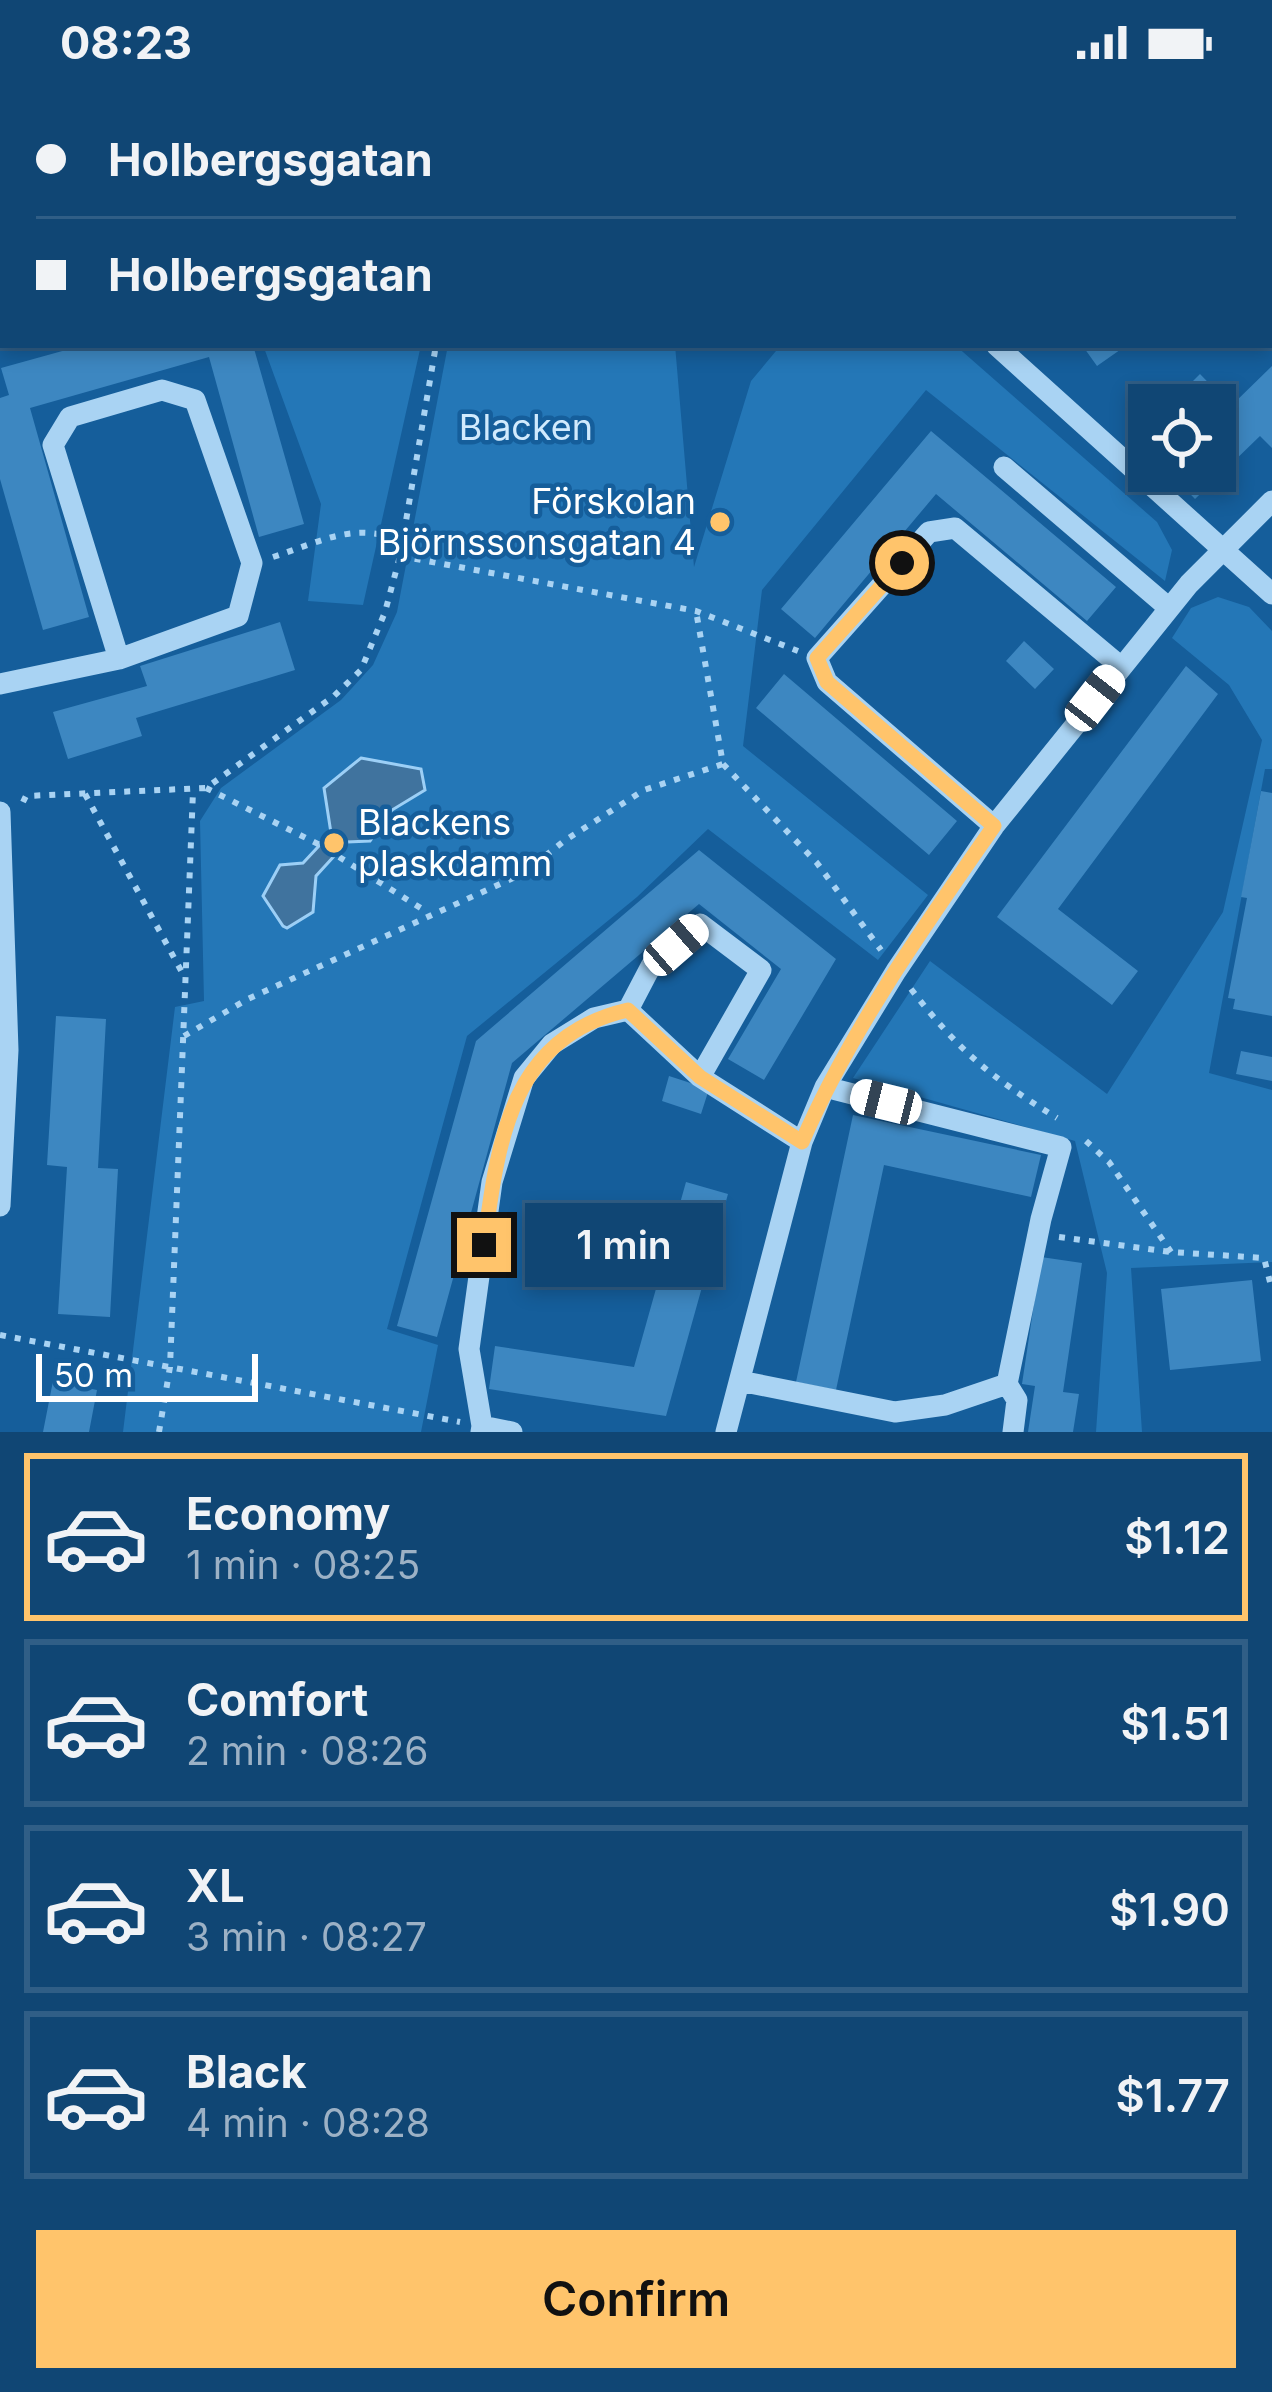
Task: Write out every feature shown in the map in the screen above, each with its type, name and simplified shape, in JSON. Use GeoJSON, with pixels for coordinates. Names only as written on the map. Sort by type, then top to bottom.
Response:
{"type":"FeatureCollection","features":[{"type":"Feature","properties":{"kind":"street"},"geometry":{"type":"LineString","coordinates":[[999,348],[1272,594]]}},
{"type":"Feature","properties":{"kind":"street"},"geometry":{"type":"LineString","coordinates":[[0,685],[119,659],[238,616],[252,563],[195,400],[162,390],[70,417],[53,445],[119,659]]}},
{"type":"Feature","properties":{"kind":"street"},"geometry":{"type":"LineString","coordinates":[[1004,467],[1169,608]]}},
{"type":"Feature","properties":{"kind":"street"},"geometry":{"type":"LineString","coordinates":[[726,1432],[802,1142],[825,1087],[896,970],[994,826],[1120,665],[1222,549],[1272,501]]}},
{"type":"Feature","properties":{"kind":"street"},"geometry":{"type":"LineString","coordinates":[[994,826],[827,682],[817,658],[929,532],[955,527],[1120,665]]}},
{"type":"Feature","properties":{"kind":"street"},"geometry":{"type":"LineString","coordinates":[[0,812],[8,1050],[0,1206]]}},
{"type":"Feature","properties":{"kind":"street"},"geometry":{"type":"LineString","coordinates":[[512,1432],[481,1429],[470,1349],[492,1182],[524,1078],[552,1044],[593,1018],[628,1010],[651,966],[700,924],[761,970],[700,1077]]}},
{"type":"Feature","properties":{"kind":"street"},"geometry":{"type":"LineString","coordinates":[[628,1010],[700,1077],[802,1142]]}},
{"type":"Feature","properties":{"kind":"street"},"geometry":{"type":"LineString","coordinates":[[825,1087],[1061,1147],[1007,1384],[1018,1400],[1013,1432]]}},
{"type":"Feature","properties":{"kind":"street"},"geometry":{"type":"LineString","coordinates":[[740,1382],[895,1412],[945,1405],[1007,1384]]}},
{"type":"Feature","properties":{"kind":"path"},"geometry":{"type":"LineString","coordinates":[[1,832],[26,796],[206,788],[334,696],[361,670],[385,612],[400,556],[435,348]]}},
{"type":"Feature","properties":{"kind":"path"},"geometry":{"type":"LineString","coordinates":[[252,563],[338,535],[377,530],[402,541]]}},
{"type":"Feature","properties":{"kind":"path"},"geometry":{"type":"LineString","coordinates":[[400,556],[696,611],[817,658]]}},
{"type":"Feature","properties":{"kind":"path"},"geometry":{"type":"LineString","coordinates":[[696,611],[723,764],[817,863],[951,1040],[978,1066],[1071,1127]]}},
{"type":"Feature","properties":{"kind":"path"},"geometry":{"type":"LineString","coordinates":[[184,1036],[248,999],[524,873],[644,790],[723,764]]}},
{"type":"Feature","properties":{"kind":"path"},"geometry":{"type":"LineString","coordinates":[[206,788],[320,845],[430,913]]}},
{"type":"Feature","properties":{"kind":"path"},"geometry":{"type":"LineString","coordinates":[[159,1432],[170,1366],[193,791]]}},
{"type":"Feature","properties":{"kind":"path"},"geometry":{"type":"LineString","coordinates":[[86,794],[187,980]]}},
{"type":"Feature","properties":{"kind":"path"},"geometry":{"type":"LineString","coordinates":[[1084,1139],[1109,1162],[1171,1252]]}},
{"type":"Feature","properties":{"kind":"path"},"geometry":{"type":"LineString","coordinates":[[1038,1234],[1171,1252],[1264,1258],[1272,1291]]}},
{"type":"Feature","properties":{"kind":"path"},"geometry":{"type":"LineString","coordinates":[[0,1335],[481,1429]]}},
{"type":"Feature","properties":{"kind":"green space"},"geometry":{"type":"Polygon","coordinates":[[[264,348],[420,348],[363,605],[308,601],[321,504],[264,348]]]}},
{"type":"Feature","properties":{"kind":"green space","name":"Blacken"},"geometry":{"type":"Polygon","coordinates":[[[447,348],[675,348],[694,567],[751,381],[778,348],[958,348],[1157,522],[1172,550],[1165,581],[926,390],[762,590],[743,746],[928,895],[878,960],[708,829],[637,897],[467,1036],[387,1329],[438,1345],[421,1432],[123,1432],[175,1007],[204,1001],[200,821],[221,788],[341,700],[373,665],[397,612],[447,348]]]}},
{"type":"Feature","properties":{"kind":"green space"},"geometry":{"type":"Polygon","coordinates":[[[1218,597],[1249,607],[1272,631],[1272,769],[1265,769],[1209,1073],[1272,1090],[1272,1262],[1131,1268],[1142,1432],[1096,1432],[1107,1273],[1075,1141],[853,1078],[930,961],[1107,1094],[1223,912],[1262,740],[1229,685],[1172,638],[1191,608],[1218,597]]]}},
{"type":"Feature","properties":{"kind":"shaded area","name":"Blackens plaskdamm"},"geometry":{"type":"Polygon","coordinates":[[[361,758],[421,769],[425,790],[392,810],[370,841],[347,842],[316,876],[313,912],[287,928],[263,896],[280,865],[303,863],[331,833],[324,788],[361,758]]]}},
{"type":"Feature","properties":{"kind":"building"},"geometry":{"type":"Polygon","coordinates":[[[73,348],[254,348],[304,524],[259,537],[209,357],[30,408],[89,617],[43,630],[0,479],[0,398],[9,395],[1,368],[73,348]]]}},
{"type":"Feature","properties":{"kind":"building"},"geometry":{"type":"Polygon","coordinates":[[[1084,348],[1123,348],[1097,366],[1084,348]]]}},
{"type":"Feature","properties":{"kind":"building"},"geometry":{"type":"Polygon","coordinates":[[[1272,366],[1272,448],[1260,436],[1236,459],[1236,401],[1272,366]]]}},
{"type":"Feature","properties":{"kind":"building"},"geometry":{"type":"Polygon","coordinates":[[[1200,374],[1210,384],[1190,384],[1200,374]]]}},
{"type":"Feature","properties":{"kind":"building"},"geometry":{"type":"Polygon","coordinates":[[[931,431],[1116,587],[1087,621],[936,494],[815,638],[781,609],[931,431]]]}},
{"type":"Feature","properties":{"kind":"building"},"geometry":{"type":"Polygon","coordinates":[[[280,622],[295,670],[136,718],[142,736],[68,759],[53,712],[147,686],[140,666],[280,622]]]}},
{"type":"Feature","properties":{"kind":"building"},"geometry":{"type":"Polygon","coordinates":[[[1024,641],[1054,669],[1035,689],[1006,661],[1024,641]]]}},
{"type":"Feature","properties":{"kind":"building"},"geometry":{"type":"Polygon","coordinates":[[[1186,666],[1218,694],[1058,909],[1138,971],[1112,1005],[997,917],[1186,666]]]}},
{"type":"Feature","properties":{"kind":"building"},"geometry":{"type":"Polygon","coordinates":[[[784,674],[957,821],[929,855],[756,708],[784,674]]]}},
{"type":"Feature","properties":{"kind":"building"},"geometry":{"type":"Polygon","coordinates":[[[1261,791],[1272,793],[1272,1016],[1233,1009],[1235,999],[1228,998],[1261,791]]]}},
{"type":"Feature","properties":{"kind":"building"},"geometry":{"type":"Polygon","coordinates":[[[699,850],[836,959],[764,1080],[728,1059],[781,969],[699,904],[512,1063],[437,1337],[397,1326],[476,1041],[699,850]]]}},
{"type":"Feature","properties":{"kind":"building"},"geometry":{"type":"Polygon","coordinates":[[[56,1016],[106,1019],[98,1168],[118,1169],[110,1317],[58,1314],[67,1167],[47,1165],[56,1016]]]}},
{"type":"Feature","properties":{"kind":"building"},"geometry":{"type":"Polygon","coordinates":[[[1241,1051],[1272,1057],[1272,1081],[1236,1074],[1241,1051]]]}},
{"type":"Feature","properties":{"kind":"building"},"geometry":{"type":"Polygon","coordinates":[[[669,1076],[709,1089],[701,1114],[662,1101],[669,1076]]]}},
{"type":"Feature","properties":{"kind":"building"},"geometry":{"type":"Polygon","coordinates":[[[853,1115],[1041,1155],[1031,1197],[884,1165],[836,1390],[796,1382],[853,1115]]]}},
{"type":"Feature","properties":{"kind":"building"},"geometry":{"type":"Polygon","coordinates":[[[686,1182],[728,1194],[666,1416],[489,1389],[495,1346],[634,1367],[686,1182]]]}},
{"type":"Feature","properties":{"kind":"building"},"geometry":{"type":"Polygon","coordinates":[[[1041,1257],[1082,1263],[1063,1392],[1079,1394],[1073,1432],[1028,1432],[1035,1386],[1022,1384],[1041,1257]]]}},
{"type":"Feature","properties":{"kind":"building"},"geometry":{"type":"Polygon","coordinates":[[[1252,1280],[1261,1361],[1170,1370],[1161,1289],[1252,1280]]]}},
{"type":"Feature","properties":{"kind":"building"},"geometry":{"type":"Polygon","coordinates":[[[53,1381],[97,1390],[89,1432],[43,1432],[53,1381]]]}},
{"type":"Feature","properties":{"kind":"place","name":"Förskolan Björnssonsgatan 4"},"geometry":{"type":"Point","coordinates":[720,522]}},
{"type":"Feature","properties":{"kind":"place","name":"Blackens plaskdamm"},"geometry":{"type":"Point","coordinates":[334,843]}},
{"type":"Feature","properties":{"kind":"route"},"geometry":{"type":"LineString","coordinates":[[484,1245],[492,1182],[524,1078],[552,1044],[593,1018],[628,1010],[700,1077],[802,1142],[825,1087],[896,970],[994,826],[827,682],[817,658],[902,563]]}}]}
